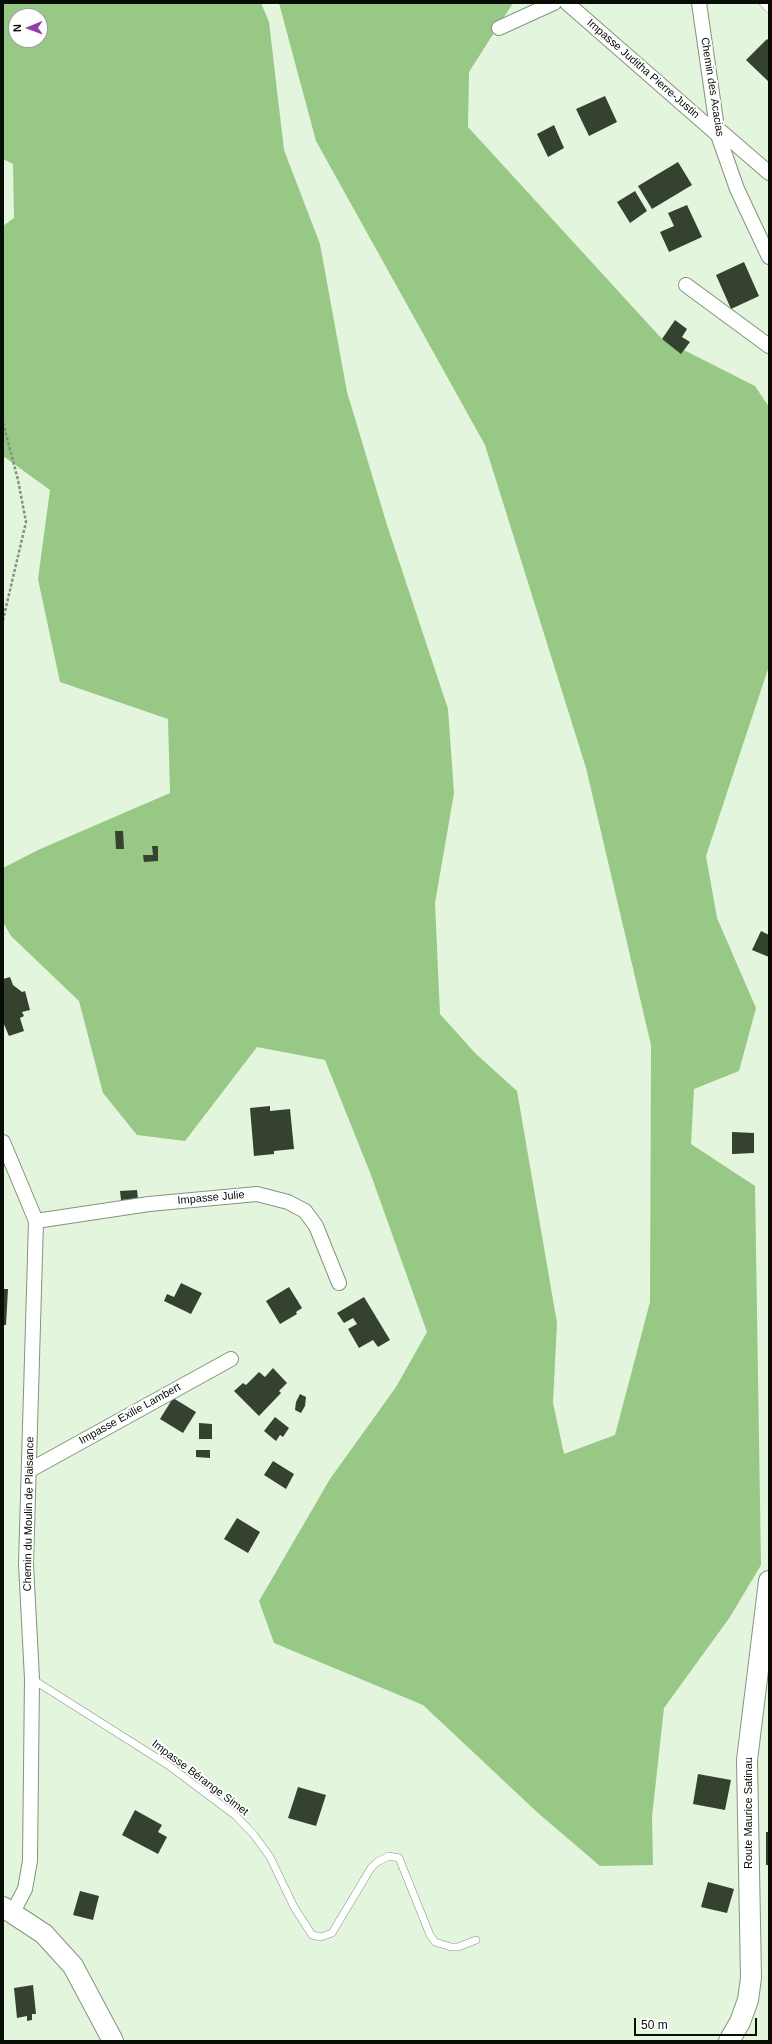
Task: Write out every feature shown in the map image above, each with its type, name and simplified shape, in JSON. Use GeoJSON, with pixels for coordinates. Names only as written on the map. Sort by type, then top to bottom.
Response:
{"type":"FeatureCollection","features":[{"type":"Feature","properties":{"kind":"main road","name":"Route Maurice Satinau"},"geometry":{"type":"LineString","coordinates":[[729,2041],[740,2022],[748,2000],[751,1978],[748,1760],[769,1581]]}},
{"type":"Feature","properties":{"kind":"main road"},"geometry":{"type":"LineString","coordinates":[[8,1910],[44,1934],[73,1966],[113,2041]]}},
{"type":"Feature","properties":{"kind":"street"},"geometry":{"type":"LineString","coordinates":[[500,28],[554,3]]}},
{"type":"Feature","properties":{"kind":"street","name":"Impasse Juditha Pierre-Justin"},"geometry":{"type":"LineString","coordinates":[[567,3],[769,173]]}},
{"type":"Feature","properties":{"kind":"street","name":"Chemin des Acacias"},"geometry":{"type":"LineString","coordinates":[[699,3],[718,131],[737,189],[769,257]]}},
{"type":"Feature","properties":{"kind":"street"},"geometry":{"type":"LineString","coordinates":[[686,285],[769,346]]}},
{"type":"Feature","properties":{"kind":"street","name":"Chemin du Moulin de Plaisance"},"geometry":{"type":"LineString","coordinates":[[3,1142],[36,1221],[30,1470],[26,1564],[32,1679],[30,1861],[25,1889],[8,1910]]}},
{"type":"Feature","properties":{"kind":"street","name":"Impasse Julie"},"geometry":{"type":"LineString","coordinates":[[36,1221],[149,1204],[257,1194],[288,1202],[305,1211],[316,1226],[339,1283]]}},
{"type":"Feature","properties":{"kind":"street","name":"Impasse Exilie Lambert"},"geometry":{"type":"LineString","coordinates":[[30,1470],[231,1359]]}},
{"type":"Feature","properties":{"kind":"lane"},"geometry":{"type":"LineString","coordinates":[[763,3],[769,9]]}},
{"type":"Feature","properties":{"kind":"lane","name":"Impasse Bérange Simet"},"geometry":{"type":"LineString","coordinates":[[32,1679],[168,1765],[236,1816],[254,1835],[270,1857],[294,1907],[312,1935],[321,1937],[332,1933],[371,1868],[377,1862],[389,1856],[399,1858],[430,1935],[435,1942],[451,1947],[458,1947],[476,1940]]}},
{"type":"Feature","properties":{"kind":"path"},"geometry":{"type":"LineString","coordinates":[[3,423],[18,480],[26,522],[3,620]]}},
{"type":"Feature","properties":{"kind":"green space"},"geometry":{"type":"Polygon","coordinates":[[[3,3],[261,3],[269,22],[284,150],[320,244],[347,392],[387,525],[448,709],[454,793],[435,903],[440,1014],[475,1053],[517,1091],[557,1323],[553,1403],[564,1454],[615,1435],[650,1302],[651,1045],[586,768],[485,445],[316,141],[279,3],[513,3],[469,72],[468,127],[662,339],[755,386],[769,407],[769,666],[706,856],[717,918],[756,1008],[739,1071],[694,1089],[691,1144],[755,1186],[761,1565],[730,1617],[664,1708],[652,1817],[653,1865],[600,1866],[538,1813],[423,1705],[274,1643],[259,1601],[330,1479],[396,1387],[427,1332],[371,1175],[325,1060],[257,1047],[185,1141],[137,1135],[103,1093],[79,1001],[11,936],[3,922],[3,868],[38,850],[170,793],[168,719],[60,682],[38,579],[50,490],[3,456],[3,226],[14,218],[13,164],[3,159],[3,3]]]}},
{"type":"Feature","properties":{"kind":"building"},"geometry":{"type":"Polygon","coordinates":[[[767,39],[769,41],[769,82],[746,60],[767,39]]]}},
{"type":"Feature","properties":{"kind":"building"},"geometry":{"type":"Polygon","coordinates":[[[605,96],[617,122],[589,136],[576,109],[605,96]]]}},
{"type":"Feature","properties":{"kind":"building"},"geometry":{"type":"Polygon","coordinates":[[[554,125],[564,148],[548,157],[537,134],[554,125]]]}},
{"type":"Feature","properties":{"kind":"building"},"geometry":{"type":"Polygon","coordinates":[[[678,162],[692,185],[652,209],[638,186],[678,162]]]}},
{"type":"Feature","properties":{"kind":"building"},"geometry":{"type":"Polygon","coordinates":[[[635,191],[647,211],[630,223],[617,202],[635,191]]]}},
{"type":"Feature","properties":{"kind":"building"},"geometry":{"type":"Polygon","coordinates":[[[687,205],[702,237],[669,252],[660,232],[674,226],[668,213],[687,205]]]}},
{"type":"Feature","properties":{"kind":"building"},"geometry":{"type":"Polygon","coordinates":[[[744,262],[759,296],[731,309],[716,275],[744,262]]]}},
{"type":"Feature","properties":{"kind":"building"},"geometry":{"type":"Polygon","coordinates":[[[675,320],[687,329],[682,337],[690,342],[681,354],[662,339],[675,320]]]}},
{"type":"Feature","properties":{"kind":"building"},"geometry":{"type":"Polygon","coordinates":[[[115,831],[123,831],[124,849],[116,849],[115,831]]]}},
{"type":"Feature","properties":{"kind":"building"},"geometry":{"type":"Polygon","coordinates":[[[152,846],[158,846],[158,861],[144,862],[143,855],[153,855],[152,846]]]}},
{"type":"Feature","properties":{"kind":"building"},"geometry":{"type":"Polygon","coordinates":[[[761,931],[769,935],[769,957],[752,950],[761,931]]]}},
{"type":"Feature","properties":{"kind":"building"},"geometry":{"type":"Polygon","coordinates":[[[10,977],[13,985],[22,992],[25,991],[30,1010],[22,1012],[24,1016],[20,1018],[24,1031],[9,1036],[3,1022],[3,979],[10,977]]]}},
{"type":"Feature","properties":{"kind":"building"},"geometry":{"type":"Polygon","coordinates":[[[270,1106],[270,1111],[290,1109],[294,1149],[274,1151],[274,1154],[254,1156],[250,1108],[270,1106]]]}},
{"type":"Feature","properties":{"kind":"building"},"geometry":{"type":"Polygon","coordinates":[[[732,1132],[754,1133],[754,1153],[732,1154],[732,1132]]]}},
{"type":"Feature","properties":{"kind":"building"},"geometry":{"type":"Polygon","coordinates":[[[137,1190],[138,1199],[121,1200],[120,1191],[137,1190]]]}},
{"type":"Feature","properties":{"kind":"building"},"geometry":{"type":"Polygon","coordinates":[[[181,1283],[202,1293],[191,1314],[164,1301],[167,1294],[174,1297],[181,1283]]]}},
{"type":"Feature","properties":{"kind":"building"},"geometry":{"type":"Polygon","coordinates":[[[289,1287],[302,1308],[296,1312],[297,1314],[280,1324],[266,1301],[289,1287]]]}},
{"type":"Feature","properties":{"kind":"building"},"geometry":{"type":"Polygon","coordinates":[[[3,1289],[8,1289],[6,1325],[3,1325],[3,1289]]]}},
{"type":"Feature","properties":{"kind":"building"},"geometry":{"type":"Polygon","coordinates":[[[364,1297],[390,1340],[378,1347],[373,1340],[359,1348],[348,1329],[357,1324],[353,1318],[344,1323],[337,1313],[364,1297]]]}},
{"type":"Feature","properties":{"kind":"building"},"geometry":{"type":"Polygon","coordinates":[[[273,1368],[287,1383],[279,1391],[281,1393],[259,1416],[234,1391],[243,1383],[246,1385],[259,1372],[265,1377],[273,1368]]]}},
{"type":"Feature","properties":{"kind":"building"},"geometry":{"type":"Polygon","coordinates":[[[300,1394],[306,1397],[305,1406],[301,1413],[295,1410],[296,1402],[300,1394]]]}},
{"type":"Feature","properties":{"kind":"building"},"geometry":{"type":"Polygon","coordinates":[[[173,1398],[196,1412],[183,1433],[160,1419],[173,1398]]]}},
{"type":"Feature","properties":{"kind":"building"},"geometry":{"type":"Polygon","coordinates":[[[275,1417],[289,1428],[283,1437],[280,1435],[276,1441],[264,1431],[275,1417]]]}},
{"type":"Feature","properties":{"kind":"building"},"geometry":{"type":"Polygon","coordinates":[[[199,1423],[212,1424],[212,1439],[199,1439],[199,1423]]]}},
{"type":"Feature","properties":{"kind":"building"},"geometry":{"type":"Polygon","coordinates":[[[196,1450],[210,1450],[210,1458],[196,1457],[196,1450]]]}},
{"type":"Feature","properties":{"kind":"building"},"geometry":{"type":"Polygon","coordinates":[[[273,1461],[294,1474],[286,1489],[264,1475],[273,1461]]]}},
{"type":"Feature","properties":{"kind":"building"},"geometry":{"type":"Polygon","coordinates":[[[237,1518],[260,1532],[248,1553],[224,1539],[237,1518]]]}},
{"type":"Feature","properties":{"kind":"building"},"geometry":{"type":"Polygon","coordinates":[[[698,1774],[731,1780],[725,1810],[693,1804],[698,1774]]]}},
{"type":"Feature","properties":{"kind":"building"},"geometry":{"type":"Polygon","coordinates":[[[298,1787],[326,1795],[316,1826],[288,1818],[298,1787]]]}},
{"type":"Feature","properties":{"kind":"building"},"geometry":{"type":"Polygon","coordinates":[[[135,1810],[162,1825],[158,1832],[167,1837],[158,1854],[122,1835],[135,1810]]]}},
{"type":"Feature","properties":{"kind":"building"},"geometry":{"type":"Polygon","coordinates":[[[766,1832],[769,1832],[769,1865],[766,1865],[766,1832]]]}},
{"type":"Feature","properties":{"kind":"building"},"geometry":{"type":"Polygon","coordinates":[[[708,1882],[734,1889],[727,1913],[701,1907],[708,1882]]]}},
{"type":"Feature","properties":{"kind":"building"},"geometry":{"type":"Polygon","coordinates":[[[80,1891],[99,1896],[93,1920],[73,1915],[80,1891]]]}},
{"type":"Feature","properties":{"kind":"building"},"geometry":{"type":"Polygon","coordinates":[[[33,1985],[36,2014],[32,2014],[32,2020],[27,2021],[27,2016],[17,2018],[14,1988],[33,1985]]]}}]}
